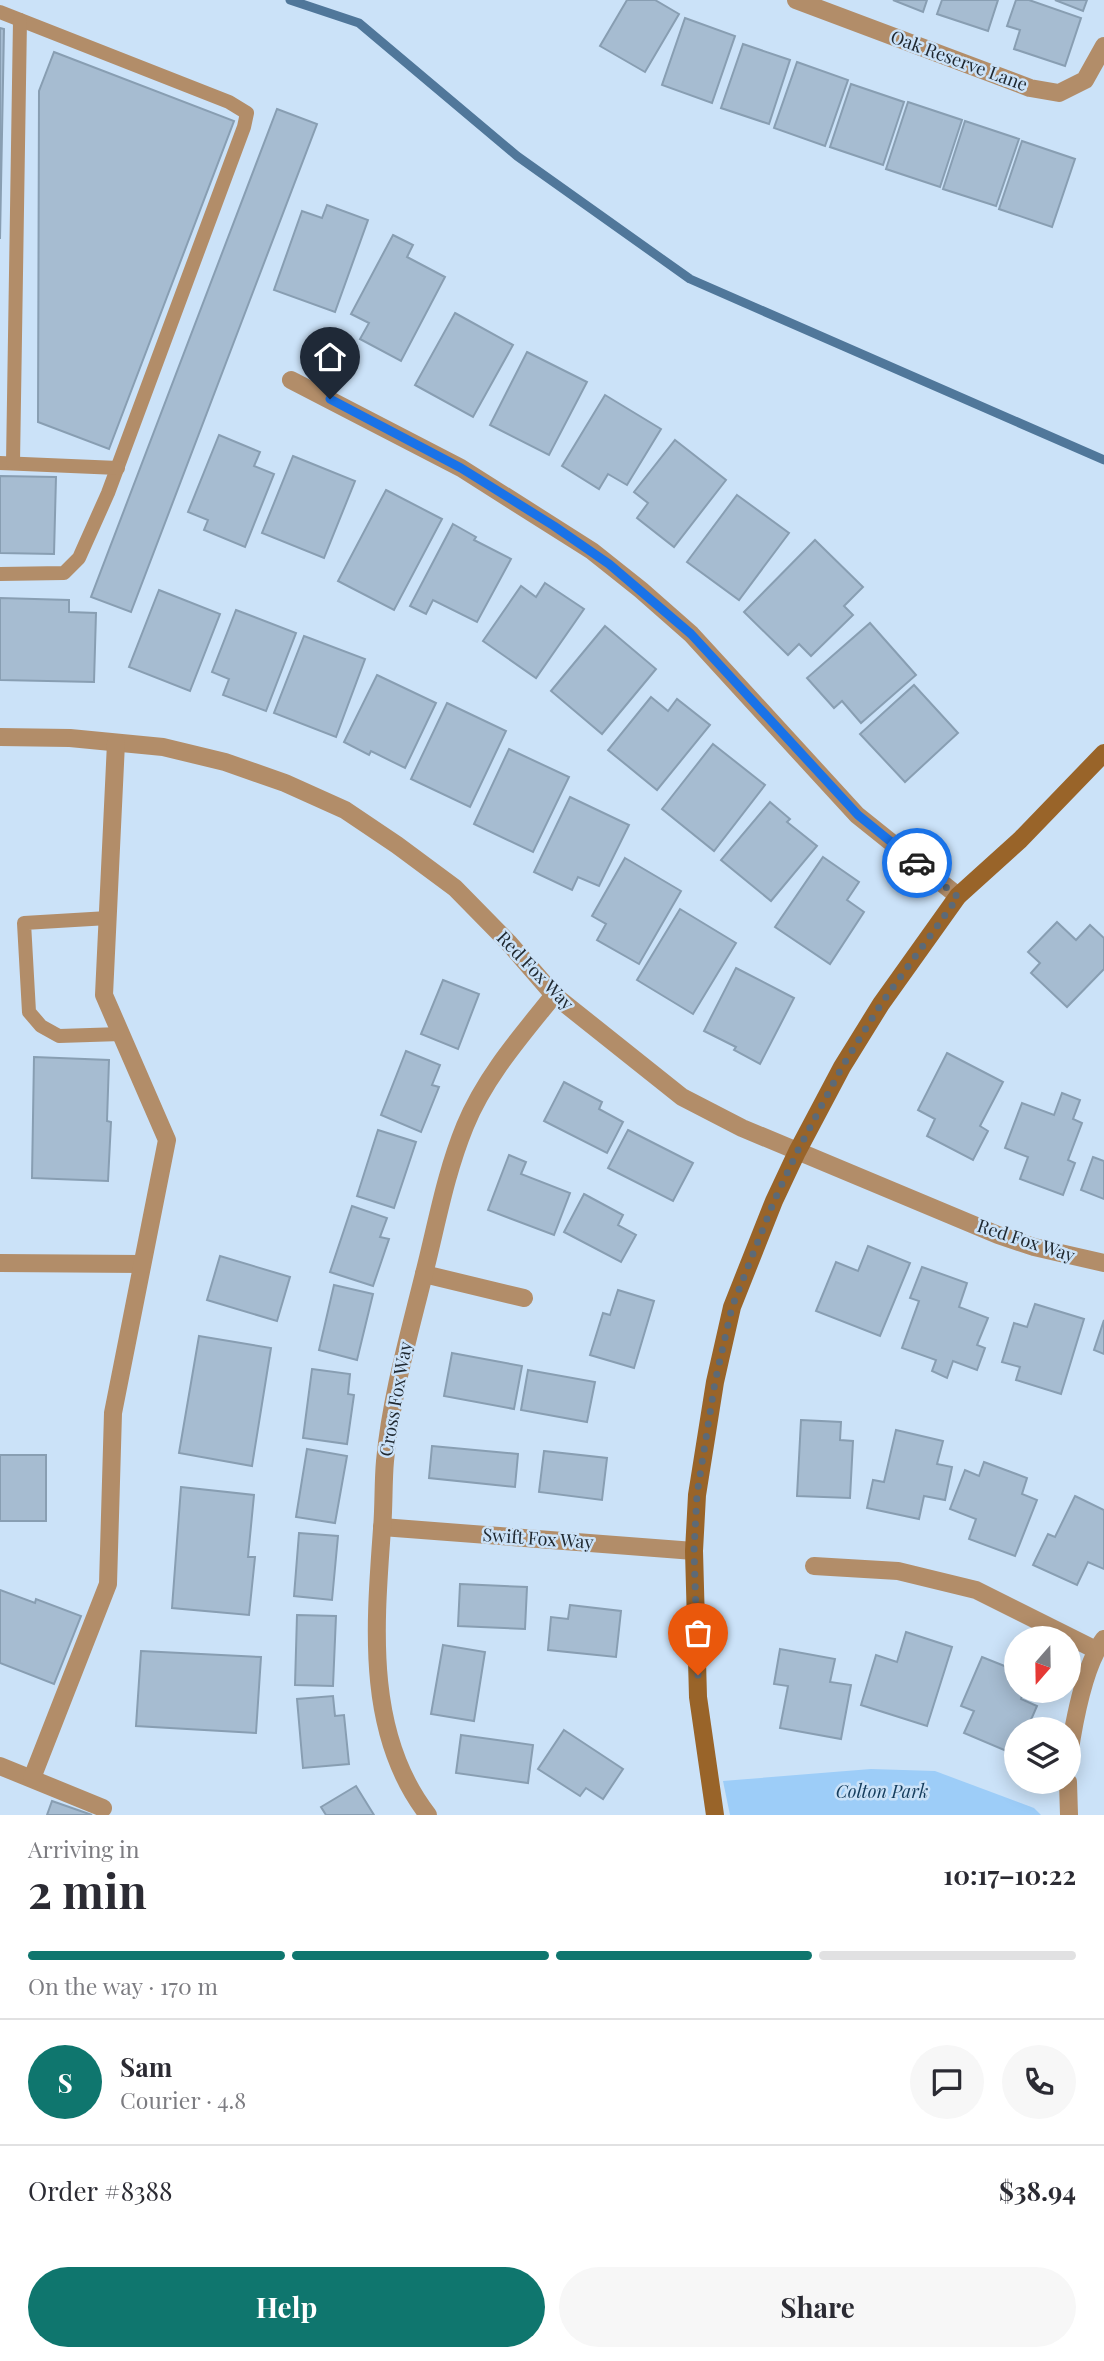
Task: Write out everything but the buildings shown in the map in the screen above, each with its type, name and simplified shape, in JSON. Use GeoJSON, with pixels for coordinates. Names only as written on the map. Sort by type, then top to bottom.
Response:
{"type":"FeatureCollection","features":[{"type":"Feature","properties":{"kind":"street","name":"Oak Reserve Lane"},"geometry":{"type":"LineString","coordinates":[[796,0],[1030,88],[1059,93],[1085,80],[1104,46]]}},
{"type":"Feature","properties":{"kind":"street"},"geometry":{"type":"LineString","coordinates":[[291,380],[461,468],[592,551],[691,634],[858,815],[958,897]]}},
{"type":"Feature","properties":{"kind":"street","name":"Red Fox Way"},"geometry":{"type":"LineString","coordinates":[[0,737],[70,738],[163,747],[225,762],[285,783],[345,810],[455,888],[508,942],[554,995],[682,1097],[742,1128],[998,1235],[1034,1247],[1104,1263]]}},
{"type":"Feature","properties":{"kind":"street"},"geometry":{"type":"LineString","coordinates":[[32,1778],[108,1584],[113,1413],[167,1140],[104,995],[116,743]]}},
{"type":"Feature","properties":{"kind":"street"},"geometry":{"type":"LineString","coordinates":[[715,1815],[698,1697],[694,1551],[699,1482],[715,1382],[732,1307],[774,1201],[797,1152],[842,1067],[874,1014],[958,897],[1020,840],[1104,753]]}},
{"type":"Feature","properties":{"kind":"street","name":"Cross Fox Way"},"geometry":{"type":"LineString","coordinates":[[428,1815],[410,1792],[398,1765],[380,1703],[375,1612],[386,1459],[393,1412],[409,1325],[424,1274],[440,1198],[466,1125],[509,1050],[554,995]]}},
{"type":"Feature","properties":{"kind":"street"},"geometry":{"type":"LineString","coordinates":[[0,1263],[142,1264]]}},
{"type":"Feature","properties":{"kind":"street"},"geometry":{"type":"LineString","coordinates":[[424,1274],[524,1298]]}},
{"type":"Feature","properties":{"kind":"street","name":"Swift Fox Way"},"geometry":{"type":"LineString","coordinates":[[382,1527],[694,1551]]}},
{"type":"Feature","properties":{"kind":"street"},"geometry":{"type":"LineString","coordinates":[[814,1566],[898,1571],[976,1590],[1100,1644],[1075,1717]]}},
{"type":"Feature","properties":{"kind":"street"},"geometry":{"type":"LineString","coordinates":[[0,1766],[103,1808]]}},
{"type":"Feature","properties":{"kind":"street"},"geometry":{"type":"LineString","coordinates":[[1068,1794],[1069,1815]]}},
{"type":"Feature","properties":{"kind":"lane"},"geometry":{"type":"LineString","coordinates":[[0,12],[229,102],[247,113],[118,468],[79,558],[64,573],[0,574]]}},
{"type":"Feature","properties":{"kind":"lane"},"geometry":{"type":"LineString","coordinates":[[20,19],[6,463],[118,468]]}},
{"type":"Feature","properties":{"kind":"lane"},"geometry":{"type":"LineString","coordinates":[[108,918],[24,923],[29,1012],[41,1026],[59,1036],[121,1034]]}},
{"type":"Feature","properties":{"kind":"green space","name":"Colton Park"},"geometry":{"type":"Polygon","coordinates":[[[871,1769],[935,1771],[1034,1808],[1041,1815],[730,1815],[723,1781],[871,1769]]]}},
{"type":"Feature","properties":{"kind":"waterway"},"geometry":{"type":"LineString","coordinates":[[290,0],[359,23],[517,156],[690,279],[1104,460]]}},
{"type":"Feature","properties":{"kind":"way so far"},"geometry":{"type":"LineString","coordinates":[[698,1675],[694,1551],[697,1494],[715,1382],[732,1307],[774,1201],[842,1067],[881,1004],[958,897],[917,863]]}},
{"type":"Feature","properties":{"kind":"route"},"geometry":{"type":"LineString","coordinates":[[330,399],[461,468],[609,564],[691,634],[858,815],[917,863]]}}]}
